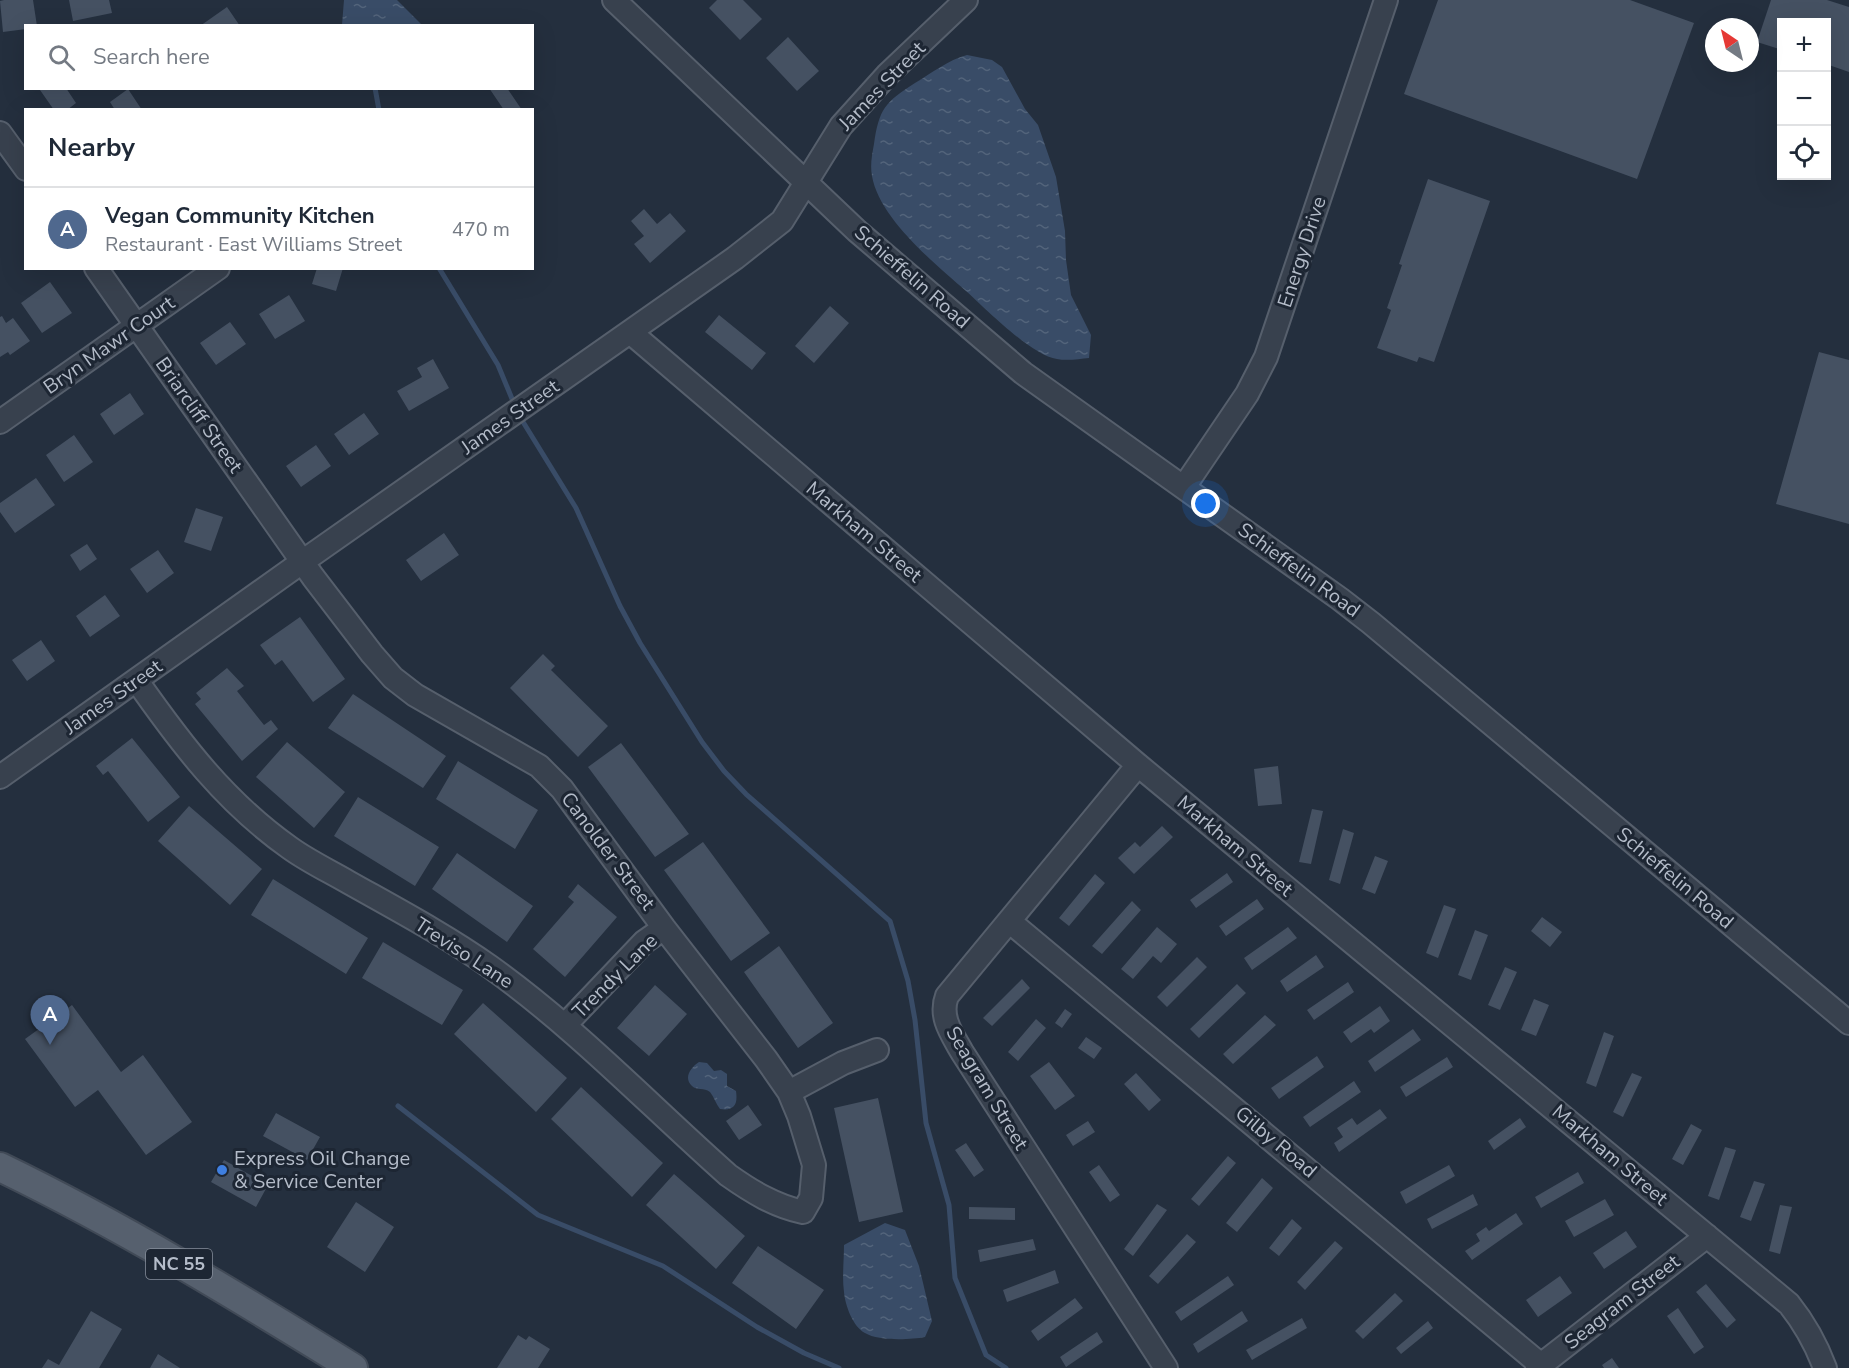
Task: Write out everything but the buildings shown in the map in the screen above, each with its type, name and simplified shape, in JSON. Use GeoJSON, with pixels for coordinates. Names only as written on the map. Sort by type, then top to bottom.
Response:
{"type":"FeatureCollection","features":[{"type":"Feature","properties":{"kind":"main road","name":"NC 55"},"geometry":{"type":"LineString","coordinates":[[0,1167],[80,1208],[176,1262],[353,1368]]}},
{"type":"Feature","properties":{"kind":"street","name":"Schieffelin Road"},"geometry":{"type":"LineString","coordinates":[[614,0],[857,231],[1023,373],[1371,623],[1849,1023]]}},
{"type":"Feature","properties":{"kind":"street","name":"James Street"},"geometry":{"type":"LineString","coordinates":[[0,777],[735,258],[782,221],[841,126],[887,75],[966,0]]}},
{"type":"Feature","properties":{"kind":"street","name":"Energy Drive"},"geometry":{"type":"LineString","coordinates":[[1184,487],[1247,394],[1266,357],[1386,0]]}},
{"type":"Feature","properties":{"kind":"street"},"geometry":{"type":"LineString","coordinates":[[0,133],[24,166]]}},
{"type":"Feature","properties":{"kind":"street","name":"Briarcliff Street"},"geometry":{"type":"LineString","coordinates":[[97,270],[302,562]]}},
{"type":"Feature","properties":{"kind":"street","name":"Bryn Mawr Court"},"geometry":{"type":"LineString","coordinates":[[0,422],[215,270]]}},
{"type":"Feature","properties":{"kind":"street","name":"Markham Street"},"geometry":{"type":"LineString","coordinates":[[630,332],[1138,765],[1789,1304],[1804,1323],[1825,1368]]}},
{"type":"Feature","properties":{"kind":"street","name":"Canolder Street"},"geometry":{"type":"LineString","coordinates":[[302,562],[393,678],[415,695],[539,766],[562,789],[789,1092],[814,1165],[811,1198],[803,1212]]}},
{"type":"Feature","properties":{"kind":"street","name":"Treviso Lane"},"geometry":{"type":"LineString","coordinates":[[137,681],[196,762],[239,807],[270,833],[310,861],[396,909],[487,965],[565,1025],[728,1176],[783,1208],[803,1212]]}},
{"type":"Feature","properties":{"kind":"street","name":"Seagram Street"},"geometry":{"type":"LineString","coordinates":[[1138,765],[947,996],[943,1006],[947,1026],[1166,1368]]}},
{"type":"Feature","properties":{"kind":"street","name":"Gilby Road"},"geometry":{"type":"LineString","coordinates":[[1009,921],[1539,1366]]}},
{"type":"Feature","properties":{"kind":"street","name":"Trendy Lane"},"geometry":{"type":"LineString","coordinates":[[565,1025],[644,942],[664,928]]}},
{"type":"Feature","properties":{"kind":"street"},"geometry":{"type":"LineString","coordinates":[[789,1092],[843,1063],[877,1050]]}},
{"type":"Feature","properties":{"kind":"street","name":"Seagram Street"},"geometry":{"type":"LineString","coordinates":[[1539,1366],[1707,1236]]}},
{"type":"Feature","properties":{"kind":"water"},"geometry":{"type":"Polygon","coordinates":[[[344,0],[397,0],[421,24],[342,24],[344,0]]]}},
{"type":"Feature","properties":{"kind":"water"},"geometry":{"type":"Polygon","coordinates":[[[967,55],[992,60],[1002,67],[1025,109],[1038,125],[1056,177],[1065,231],[1071,295],[1091,335],[1089,358],[1057,359],[1035,350],[1022,341],[939,268],[910,239],[885,208],[877,192],[871,168],[881,114],[890,101],[915,83],[947,63],[967,55]]]}},
{"type":"Feature","properties":{"kind":"water"},"geometry":{"type":"Polygon","coordinates":[[[699,1062],[707,1063],[714,1071],[721,1070],[727,1074],[727,1086],[736,1091],[736,1103],[732,1108],[720,1109],[710,1092],[698,1089],[689,1083],[689,1073],[699,1062]]]}},
{"type":"Feature","properties":{"kind":"water"},"geometry":{"type":"Polygon","coordinates":[[[885,1223],[905,1230],[919,1266],[932,1321],[925,1337],[894,1339],[871,1336],[857,1326],[848,1309],[843,1286],[844,1245],[885,1223]]]}},
{"type":"Feature","properties":{"kind":"waterway"},"geometry":{"type":"LineString","coordinates":[[375,90],[379,108]]}},
{"type":"Feature","properties":{"kind":"waterway"},"geometry":{"type":"LineString","coordinates":[[440,270],[498,365],[515,406]]}},
{"type":"Feature","properties":{"kind":"waterway"},"geometry":{"type":"LineString","coordinates":[[520,417],[576,508],[620,606],[640,643],[702,742],[724,771],[746,794],[890,921],[908,981],[915,1020],[926,1123],[949,1205],[955,1278],[986,1355],[1006,1368]]}},
{"type":"Feature","properties":{"kind":"waterway"},"geometry":{"type":"LineString","coordinates":[[398,1106],[538,1215],[663,1266],[757,1327],[804,1353],[839,1368]]}},
{"type":"Feature","properties":{"kind":"place","name":"Vegan Community Kitchen"},"geometry":{"type":"Point","coordinates":[50,1045]}},
{"type":"Feature","properties":{"kind":"place","name":"Express Oil Change & Service Center"},"geometry":{"type":"Point","coordinates":[222,1170]}}]}
